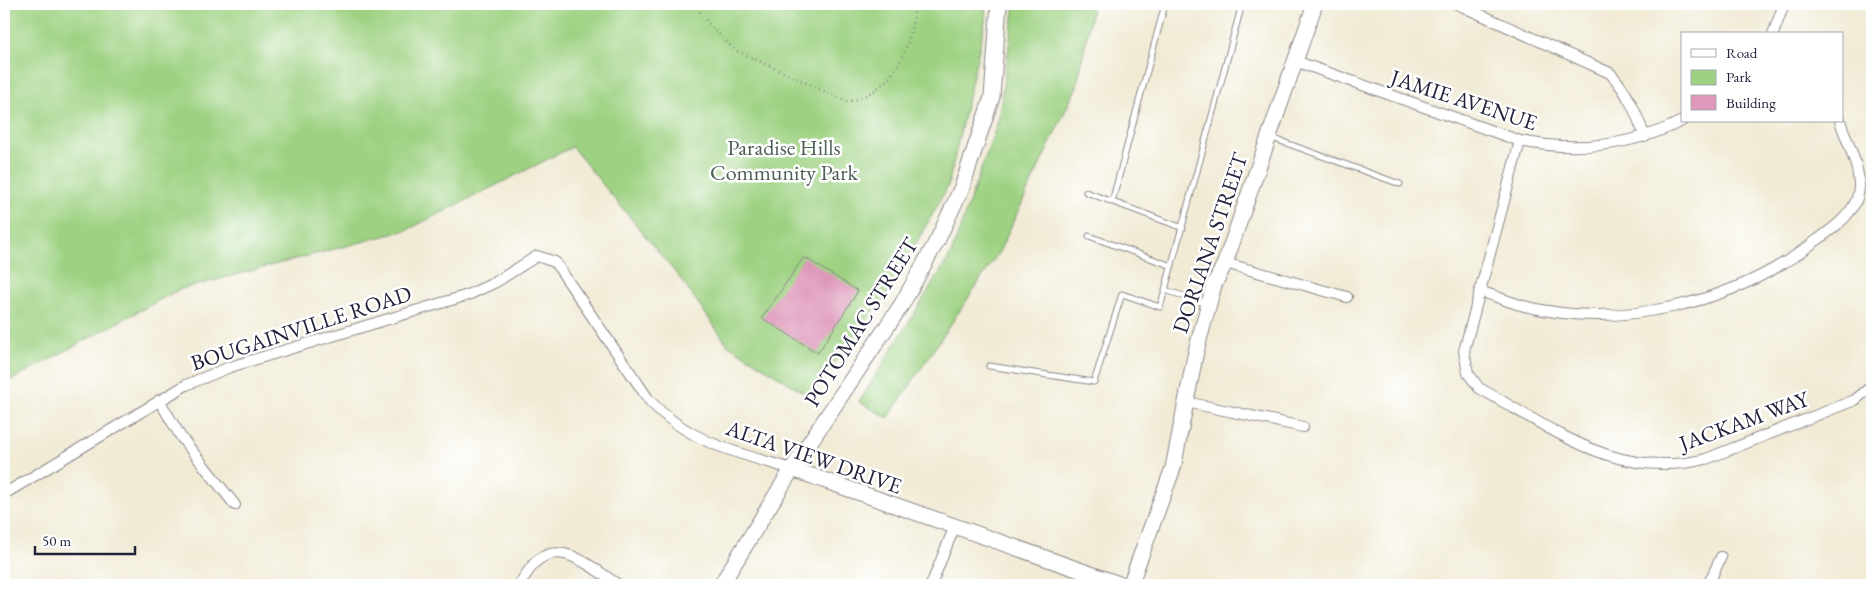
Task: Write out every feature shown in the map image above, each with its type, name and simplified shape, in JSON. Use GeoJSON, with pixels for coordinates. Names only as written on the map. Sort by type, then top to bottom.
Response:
{"type":"FeatureCollection","features":[{"type":"Feature","properties":{"kind":"street","name":"POTOMAC STREET"},"geometry":{"type":"LineString","coordinates":[[721,585],[792,469],[902,304],[926,264],[962,187],[992,97],[999,4]]}},
{"type":"Feature","properties":{"kind":"street","name":"DORIANA STREET"},"geometry":{"type":"LineString","coordinates":[[1130,585],[1173,468],[1196,351],[1214,285],[1225,263],[1315,4]]}},
{"type":"Feature","properties":{"kind":"street"},"geometry":{"type":"LineString","coordinates":[[1457,4],[1610,73],[1622,86],[1631,101],[1646,137]]}},
{"type":"Feature","properties":{"kind":"street"},"geometry":{"type":"LineString","coordinates":[[1774,32],[1784,4]]}},
{"type":"Feature","properties":{"kind":"street","name":"JAMIE AVENUE"},"geometry":{"type":"LineString","coordinates":[[1295,62],[1520,141],[1562,148],[1604,146],[1646,137],[1681,121]]}},
{"type":"Feature","properties":{"kind":"street"},"geometry":{"type":"LineString","coordinates":[[1520,141],[1480,291],[1524,306],[1568,312],[1604,314],[1655,310],[1704,298],[1774,269],[1805,249],[1832,228],[1854,205],[1859,182],[1840,122]]}},
{"type":"Feature","properties":{"kind":"street","name":"BOUGAINVILLE ROAD"},"geometry":{"type":"LineString","coordinates":[[4,494],[159,400],[186,385],[230,367],[468,295],[496,282],[537,256],[555,262],[561,272]]}},
{"type":"Feature","properties":{"kind":"street"},"geometry":{"type":"LineString","coordinates":[[1225,263],[1347,297]]}},
{"type":"Feature","properties":{"kind":"street","name":"ALTA VIEW DRIVE"},"geometry":{"type":"LineString","coordinates":[[561,272],[649,400],[659,411],[679,426],[708,443],[792,469],[954,528],[1122,585]]}},
{"type":"Feature","properties":{"kind":"street","name":"JACKAM WAY"},"geometry":{"type":"LineString","coordinates":[[1480,291],[1464,351],[1468,373],[1479,388],[1590,449],[1622,461],[1656,466],[1689,463],[1706,459],[1855,400],[1872,386]]}},
{"type":"Feature","properties":{"kind":"street"},"geometry":{"type":"LineString","coordinates":[[159,400],[181,437],[235,505]]}},
{"type":"Feature","properties":{"kind":"street"},"geometry":{"type":"LineString","coordinates":[[1186,402],[1304,427]]}},
{"type":"Feature","properties":{"kind":"street"},"geometry":{"type":"LineString","coordinates":[[931,585],[954,528]]}},
{"type":"Feature","properties":{"kind":"street"},"geometry":{"type":"LineString","coordinates":[[519,585],[537,561],[543,556],[557,553],[569,554],[619,585]]}},
{"type":"Feature","properties":{"kind":"street"},"geometry":{"type":"LineString","coordinates":[[1708,585],[1721,558]]}},
{"type":"Feature","properties":{"kind":"lane"},"geometry":{"type":"LineString","coordinates":[[1112,202],[1165,4]]}},
{"type":"Feature","properties":{"kind":"lane"},"geometry":{"type":"LineString","coordinates":[[989,366],[1094,382],[1122,294],[1160,307],[1242,4]]}},
{"type":"Feature","properties":{"kind":"lane"},"geometry":{"type":"LineString","coordinates":[[1269,137],[1400,184]]}},
{"type":"Feature","properties":{"kind":"lane"},"geometry":{"type":"LineString","coordinates":[[1086,192],[1182,228]]}},
{"type":"Feature","properties":{"kind":"lane"},"geometry":{"type":"LineString","coordinates":[[1088,236],[1172,266]]}},
{"type":"Feature","properties":{"kind":"lane"},"geometry":{"type":"LineString","coordinates":[[1165,290],[1208,305]]}},
{"type":"Feature","properties":{"kind":"path"},"geometry":{"type":"LineString","coordinates":[[693,4],[713,29],[735,50],[848,102],[866,97],[884,84],[899,67],[913,26],[915,4]]}},
{"type":"Feature","properties":{"kind":"green space","name":"Paradise Hills Community Park"},"geometry":{"type":"Polygon","coordinates":[[[4,4],[985,4],[986,18],[948,186],[891,289],[809,396],[727,344],[683,282],[572,147],[407,230],[178,290],[4,384],[4,4]]]}},
{"type":"Feature","properties":{"kind":"green space"},"geometry":{"type":"Polygon","coordinates":[[[1015,4],[1093,4],[1077,86],[999,252],[888,418],[859,402],[951,254],[998,121],[1015,4]]]}},
{"type":"Feature","properties":{"kind":"building"},"geometry":{"type":"Polygon","coordinates":[[[804,257],[858,291],[818,353],[762,318],[804,257]]]}}]}
